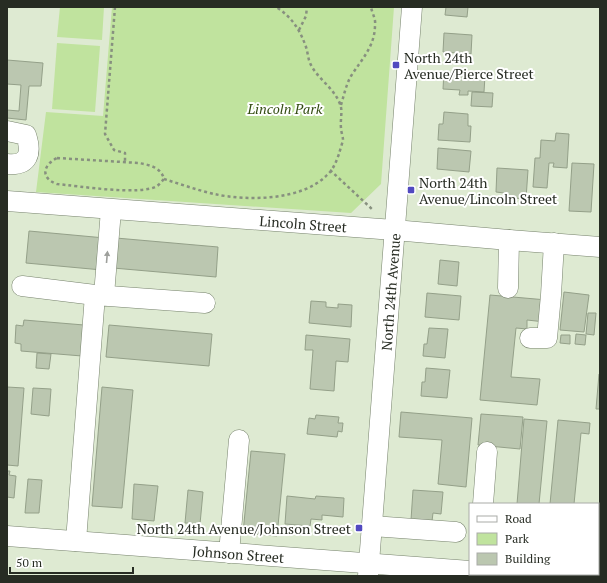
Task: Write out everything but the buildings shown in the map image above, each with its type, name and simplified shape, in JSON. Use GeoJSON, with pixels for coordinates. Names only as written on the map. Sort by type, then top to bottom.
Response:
{"type":"FeatureCollection","features":[{"type":"Feature","properties":{"kind":"street","name":"North 24th Avenue"},"geometry":{"type":"LineString","coordinates":[[369,570],[412,7]]}},
{"type":"Feature","properties":{"kind":"street"},"geometry":{"type":"LineString","coordinates":[[7,130],[26,135],[30,146],[27,157],[20,163],[7,164]]}},
{"type":"Feature","properties":{"kind":"street","name":"Lincoln Street"},"geometry":{"type":"LineString","coordinates":[[7,201],[600,247]]}},
{"type":"Feature","properties":{"kind":"street"},"geometry":{"type":"LineString","coordinates":[[76,541],[99,295],[112,210]]}},
{"type":"Feature","properties":{"kind":"street"},"geometry":{"type":"LineString","coordinates":[[508,288],[509,240]]}},
{"type":"Feature","properties":{"kind":"street"},"geometry":{"type":"LineString","coordinates":[[530,338],[547,338],[554,243]]}},
{"type":"Feature","properties":{"kind":"street"},"geometry":{"type":"LineString","coordinates":[[22,286],[99,295],[205,303]]}},
{"type":"Feature","properties":{"kind":"street"},"geometry":{"type":"LineString","coordinates":[[229,553],[239,440]]}},
{"type":"Feature","properties":{"kind":"street"},"geometry":{"type":"LineString","coordinates":[[483,503],[487,452]]}},
{"type":"Feature","properties":{"kind":"street"},"geometry":{"type":"LineString","coordinates":[[372,526],[456,532]]}},
{"type":"Feature","properties":{"kind":"street","name":"Johnson Street"},"geometry":{"type":"LineString","coordinates":[[7,536],[229,553],[369,570],[469,571]]}},
{"type":"Feature","properties":{"kind":"street"},"geometry":{"type":"LineString","coordinates":[[525,575],[538,576]]}},
{"type":"Feature","properties":{"kind":"path"},"geometry":{"type":"LineString","coordinates":[[115,7],[105,134],[114,150],[125,153],[125,162]]}},
{"type":"Feature","properties":{"kind":"path"},"geometry":{"type":"LineString","coordinates":[[276,7],[287,15],[299,30],[310,64],[324,80],[341,105]]}},
{"type":"Feature","properties":{"kind":"path"},"geometry":{"type":"LineString","coordinates":[[299,30],[306,16],[307,7]]}},
{"type":"Feature","properties":{"kind":"path"},"geometry":{"type":"LineString","coordinates":[[164,179],[213,194],[235,197],[270,197],[284,195],[308,188],[319,182],[328,174],[339,153],[343,139],[340,128],[341,105],[351,76],[369,51],[374,37],[376,24],[371,7]]}},
{"type":"Feature","properties":{"kind":"path"},"geometry":{"type":"LineString","coordinates":[[57,158],[139,163],[158,169],[163,175],[164,179],[157,186],[152,188],[126,191],[57,184],[50,182],[45,173],[47,165],[57,158]]}},
{"type":"Feature","properties":{"kind":"path"},"geometry":{"type":"LineString","coordinates":[[330,170],[375,212]]}},
{"type":"Feature","properties":{"kind":"green space"},"geometry":{"type":"Polygon","coordinates":[[[60,7],[104,7],[102,40],[57,37],[60,7]]]}},
{"type":"Feature","properties":{"kind":"green space","name":"Lincoln Park"},"geometry":{"type":"Polygon","coordinates":[[[112,7],[394,7],[381,184],[351,213],[36,192],[46,112],[103,116],[112,7]]]}},
{"type":"Feature","properties":{"kind":"green space"},"geometry":{"type":"Polygon","coordinates":[[[57,43],[100,46],[95,112],[52,109],[57,43]]]}},
{"type":"Feature","properties":{"kind":"place","name":"North 24th Avenue/Pierce Street"},"geometry":{"type":"Point","coordinates":[396,65]}},
{"type":"Feature","properties":{"kind":"place","name":"North 24th Avenue/Lincoln Street"},"geometry":{"type":"Point","coordinates":[411,190]}},
{"type":"Feature","properties":{"kind":"place","name":"North 24th Avenue/Johnson Street"},"geometry":{"type":"Point","coordinates":[359,528]}}]}
